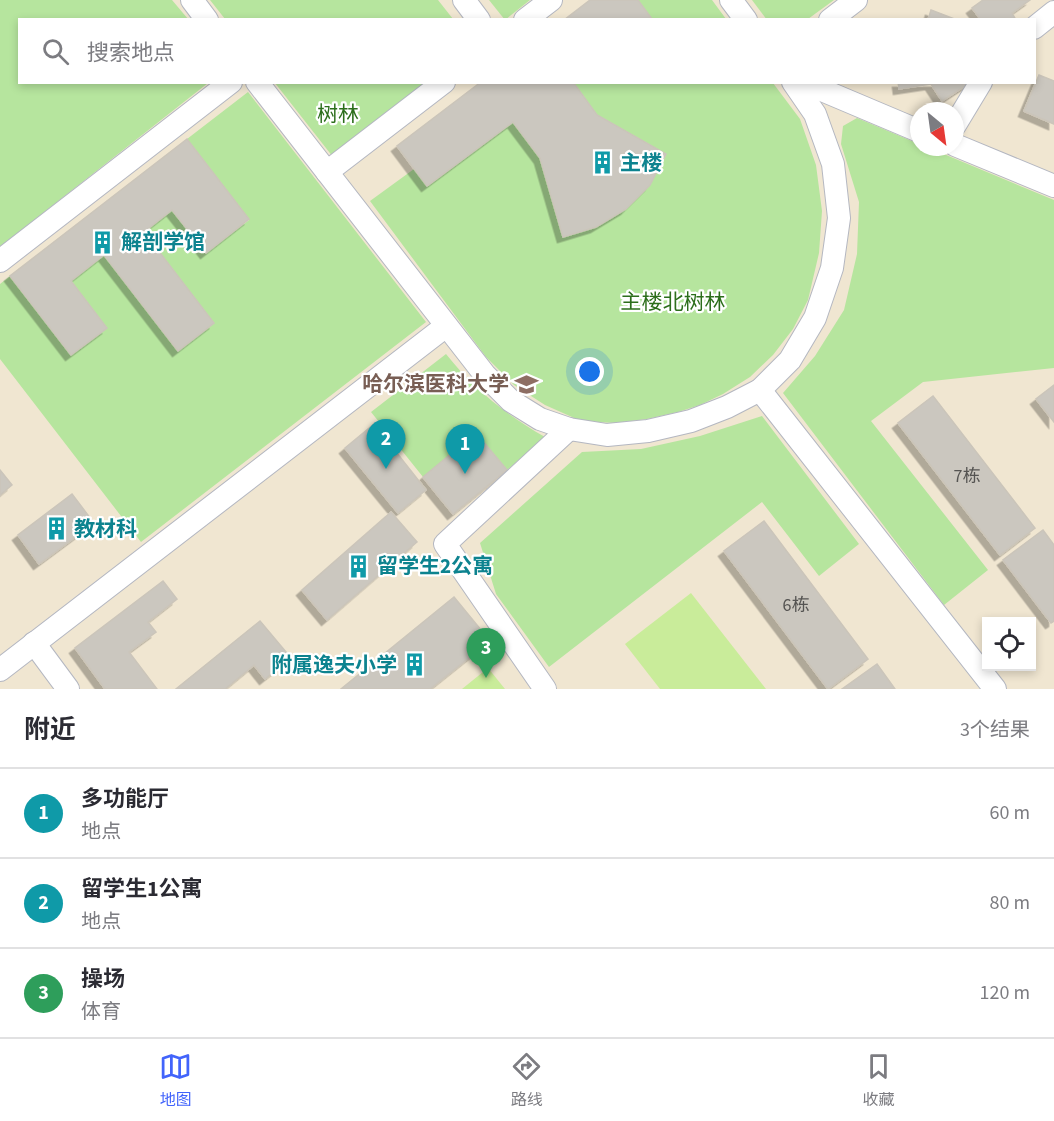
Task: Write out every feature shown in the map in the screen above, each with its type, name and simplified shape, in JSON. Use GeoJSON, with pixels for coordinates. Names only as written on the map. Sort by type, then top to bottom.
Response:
{"type":"FeatureCollection","features":[{"type":"Feature","properties":{"kind":"street"},"geometry":{"type":"LineString","coordinates":[[192,0],[206,18]]}},
{"type":"Feature","properties":{"kind":"street"},"geometry":{"type":"LineString","coordinates":[[464,0],[478,18]]}},
{"type":"Feature","properties":{"kind":"street"},"geometry":{"type":"LineString","coordinates":[[528,18],[551,0]]}},
{"type":"Feature","properties":{"kind":"street"},"geometry":{"type":"LineString","coordinates":[[731,0],[744,18]]}},
{"type":"Feature","properties":{"kind":"street"},"geometry":{"type":"LineString","coordinates":[[833,18],[856,0]]}},
{"type":"Feature","properties":{"kind":"street"},"geometry":{"type":"LineString","coordinates":[[1036,27],[1054,12]]}},
{"type":"Feature","properties":{"kind":"street"},"geometry":{"type":"LineString","coordinates":[[0,261],[228,84]]}},
{"type":"Feature","properties":{"kind":"street"},"geometry":{"type":"LineString","coordinates":[[258,84],[485,375],[511,401],[540,419],[570,429],[607,435],[648,431],[690,421],[728,407],[760,390],[790,360],[815,318],[832,268],[838,218],[833,164],[815,114],[794,84]]}},
{"type":"Feature","properties":{"kind":"street"},"geometry":{"type":"LineString","coordinates":[[327,172],[441,84]]}},
{"type":"Feature","properties":{"kind":"street"},"geometry":{"type":"LineString","coordinates":[[808,84],[910,126]]}},
{"type":"Feature","properties":{"kind":"street"},"geometry":{"type":"LineString","coordinates":[[964,110],[980,84]]}},
{"type":"Feature","properties":{"kind":"street"},"geometry":{"type":"LineString","coordinates":[[964,149],[1054,186]]}},
{"type":"Feature","properties":{"kind":"street"},"geometry":{"type":"LineString","coordinates":[[0,670],[446,326]]}},
{"type":"Feature","properties":{"kind":"street"},"geometry":{"type":"LineString","coordinates":[[760,390],[995,689]]}},
{"type":"Feature","properties":{"kind":"street"},"geometry":{"type":"LineString","coordinates":[[545,689],[445,544],[570,429]]}},
{"type":"Feature","properties":{"kind":"street"},"geometry":{"type":"LineString","coordinates":[[34,643],[68,689]]}},
{"type":"Feature","properties":{"kind":"shaded area","name":"哈尔滨医科大学"},"geometry":{"type":"Polygon","coordinates":[[[0,0],[1054,0],[1054,689],[0,689],[0,0]]]}},
{"type":"Feature","properties":{"kind":"green space"},"geometry":{"type":"Polygon","coordinates":[[[0,0],[172,0],[187,18],[18,18],[18,84],[207,84],[0,247],[0,0]]]}},
{"type":"Feature","properties":{"kind":"green space"},"geometry":{"type":"Polygon","coordinates":[[[210,0],[438,0],[452,18],[224,18],[210,0]]]}},
{"type":"Feature","properties":{"kind":"green space"},"geometry":{"type":"Polygon","coordinates":[[[489,0],[530,0],[508,18],[503,18],[489,0]]]}},
{"type":"Feature","properties":{"kind":"green space"},"geometry":{"type":"Polygon","coordinates":[[[638,0],[712,0],[725,18],[651,18],[638,0]]]}},
{"type":"Feature","properties":{"kind":"green space"},"geometry":{"type":"Polygon","coordinates":[[[752,0],[834,0],[809,18],[766,18],[752,0]]]}},
{"type":"Feature","properties":{"kind":"green space","name":"树林"},"geometry":{"type":"Polygon","coordinates":[[[276,84],[427,84],[333,157],[276,84]]]}},
{"type":"Feature","properties":{"kind":"green space","name":"主楼北树林"},"geometry":{"type":"Polygon","coordinates":[[[574,84],[774,84],[800,119],[816,165],[822,211],[819,253],[808,300],[793,329],[773,355],[750,377],[700,405],[647,419],[616,423],[581,421],[545,405],[514,385],[486,357],[370,201],[414,169],[428,186],[513,122],[596,227],[626,209],[650,185],[666,155],[597,115],[574,84]]]}},
{"type":"Feature","properties":{"kind":"green space"},"geometry":{"type":"Polygon","coordinates":[[[248,92],[426,322],[141,542],[0,359],[0,284],[10,276],[71,355],[107,328],[71,281],[104,255],[178,351],[213,323],[144,232],[172,210],[206,253],[249,220],[187,139],[248,92]]]}},
{"type":"Feature","properties":{"kind":"green space"},"geometry":{"type":"Polygon","coordinates":[[[857,118],[910,140],[910,156],[949,156],[1054,200],[1054,368],[923,382],[871,421],[988,570],[944,605],[783,393],[815,356],[844,310],[857,254],[859,202],[841,144],[843,126],[857,118]]]}},
{"type":"Feature","properties":{"kind":"green space"},"geometry":{"type":"Polygon","coordinates":[[[446,354],[491,400],[517,420],[545,437],[507,470],[476,433],[423,477],[371,412],[446,354]]]}},
{"type":"Feature","properties":{"kind":"green space"},"geometry":{"type":"Polygon","coordinates":[[[762,416],[859,544],[819,576],[762,502],[549,667],[496,594],[480,543],[582,452],[641,449],[700,436],[762,416]]]}},
{"type":"Feature","properties":{"kind":"green space"},"geometry":{"type":"Polygon","coordinates":[[[691,593],[766,689],[660,689],[625,644],[691,593]]]}},
{"type":"Feature","properties":{"kind":"green space"},"geometry":{"type":"Polygon","coordinates":[[[488,668],[505,689],[462,689],[488,668]]]}},
{"type":"Feature","properties":{"kind":"building"},"geometry":{"type":"Polygon","coordinates":[[[590,0],[638,0],[651,18],[567,18],[590,0]]]}},
{"type":"Feature","properties":{"kind":"building"},"geometry":{"type":"Polygon","coordinates":[[[983,0],[1030,0],[1012,13],[1015,18],[980,18],[972,8],[983,0]]]}},
{"type":"Feature","properties":{"kind":"building"},"geometry":{"type":"Polygon","coordinates":[[[931,10],[952,18],[929,18],[931,10]]]}},
{"type":"Feature","properties":{"kind":"building"},"geometry":{"type":"Polygon","coordinates":[[[1039,75],[1054,81],[1054,124],[1024,111],[1039,75]]]}},
{"type":"Feature","properties":{"kind":"building","name":"主楼"},"geometry":{"type":"Polygon","coordinates":[[[478,84],[574,84],[597,115],[666,154],[650,185],[626,209],[596,227],[563,237],[540,158],[513,122],[427,186],[397,146],[478,84]]]}},
{"type":"Feature","properties":{"kind":"building"},"geometry":{"type":"Polygon","coordinates":[[[898,84],[931,84],[899,89],[898,84]]]}},
{"type":"Feature","properties":{"kind":"building"},"geometry":{"type":"Polygon","coordinates":[[[931,84],[968,84],[942,101],[931,84]]]}},
{"type":"Feature","properties":{"kind":"building","name":"解剖学馆"},"geometry":{"type":"Polygon","coordinates":[[[187,139],[249,219],[206,253],[172,210],[144,232],[214,323],[178,351],[104,255],[71,281],[107,328],[71,355],[10,276],[187,139]]]}},
{"type":"Feature","properties":{"kind":"building"},"geometry":{"type":"Polygon","coordinates":[[[1054,385],[1054,422],[1036,399],[1054,385]]]}},
{"type":"Feature","properties":{"kind":"building"},"geometry":{"type":"Polygon","coordinates":[[[933,396],[1035,528],[1000,555],[898,423],[933,396]]]}},
{"type":"Feature","properties":{"kind":"building"},"geometry":{"type":"Polygon","coordinates":[[[374,424],[426,490],[398,513],[345,448],[374,424]]]}},
{"type":"Feature","properties":{"kind":"building"},"geometry":{"type":"Polygon","coordinates":[[[476,433],[507,470],[453,514],[423,477],[476,433]]]}},
{"type":"Feature","properties":{"kind":"building"},"geometry":{"type":"Polygon","coordinates":[[[0,470],[12,485],[0,495],[0,470]]]}},
{"type":"Feature","properties":{"kind":"building","name":"教材科"},"geometry":{"type":"Polygon","coordinates":[[[72,494],[94,523],[39,564],[18,535],[72,494]]]}},
{"type":"Feature","properties":{"kind":"building","name":"留学生2公寓"},"geometry":{"type":"Polygon","coordinates":[[[391,512],[417,542],[327,620],[302,590],[391,512]]]}},
{"type":"Feature","properties":{"kind":"building"},"geometry":{"type":"Polygon","coordinates":[[[764,521],[868,659],[828,689],[724,551],[764,521]]]}},
{"type":"Feature","properties":{"kind":"building"},"geometry":{"type":"Polygon","coordinates":[[[1043,530],[1054,545],[1054,621],[1051,623],[1003,560],[1043,530]]]}},
{"type":"Feature","properties":{"kind":"building"},"geometry":{"type":"Polygon","coordinates":[[[163,581],[177,599],[148,622],[156,632],[129,652],[157,689],[105,689],[75,648],[163,581]]]}},
{"type":"Feature","properties":{"kind":"building","name":"附属逸夫小学"},"geometry":{"type":"Polygon","coordinates":[[[454,597],[490,641],[430,689],[341,689],[454,597]]]}},
{"type":"Feature","properties":{"kind":"building"},"geometry":{"type":"Polygon","coordinates":[[[260,621],[291,658],[265,679],[254,665],[225,689],[176,689],[260,621]]]}},
{"type":"Feature","properties":{"kind":"building"},"geometry":{"type":"Polygon","coordinates":[[[877,664],[895,689],[842,689],[877,664]]]}},
{"type":"Feature","properties":{"kind":"place","name":"主楼"},"geometry":{"type":"Point","coordinates":[602,163]}},
{"type":"Feature","properties":{"kind":"place","name":"解剖学馆"},"geometry":{"type":"Point","coordinates":[103,242]}},
{"type":"Feature","properties":{"kind":"place","name":"哈尔滨医科大学"},"geometry":{"type":"Point","coordinates":[527,384]}},
{"type":"Feature","properties":{"kind":"place","name":"留学生1公寓"},"geometry":{"type":"Point","coordinates":[386,469]}},
{"type":"Feature","properties":{"kind":"place","name":"多功能厅"},"geometry":{"type":"Point","coordinates":[465,474]}},
{"type":"Feature","properties":{"kind":"place","name":"教材科"},"geometry":{"type":"Point","coordinates":[56,529]}},
{"type":"Feature","properties":{"kind":"place","name":"留学生2公寓"},"geometry":{"type":"Point","coordinates":[359,566]}},
{"type":"Feature","properties":{"kind":"place","name":"附属逸夫小学"},"geometry":{"type":"Point","coordinates":[415,665]}},
{"type":"Feature","properties":{"kind":"place","name":"操场"},"geometry":{"type":"Point","coordinates":[486,678]}}]}
